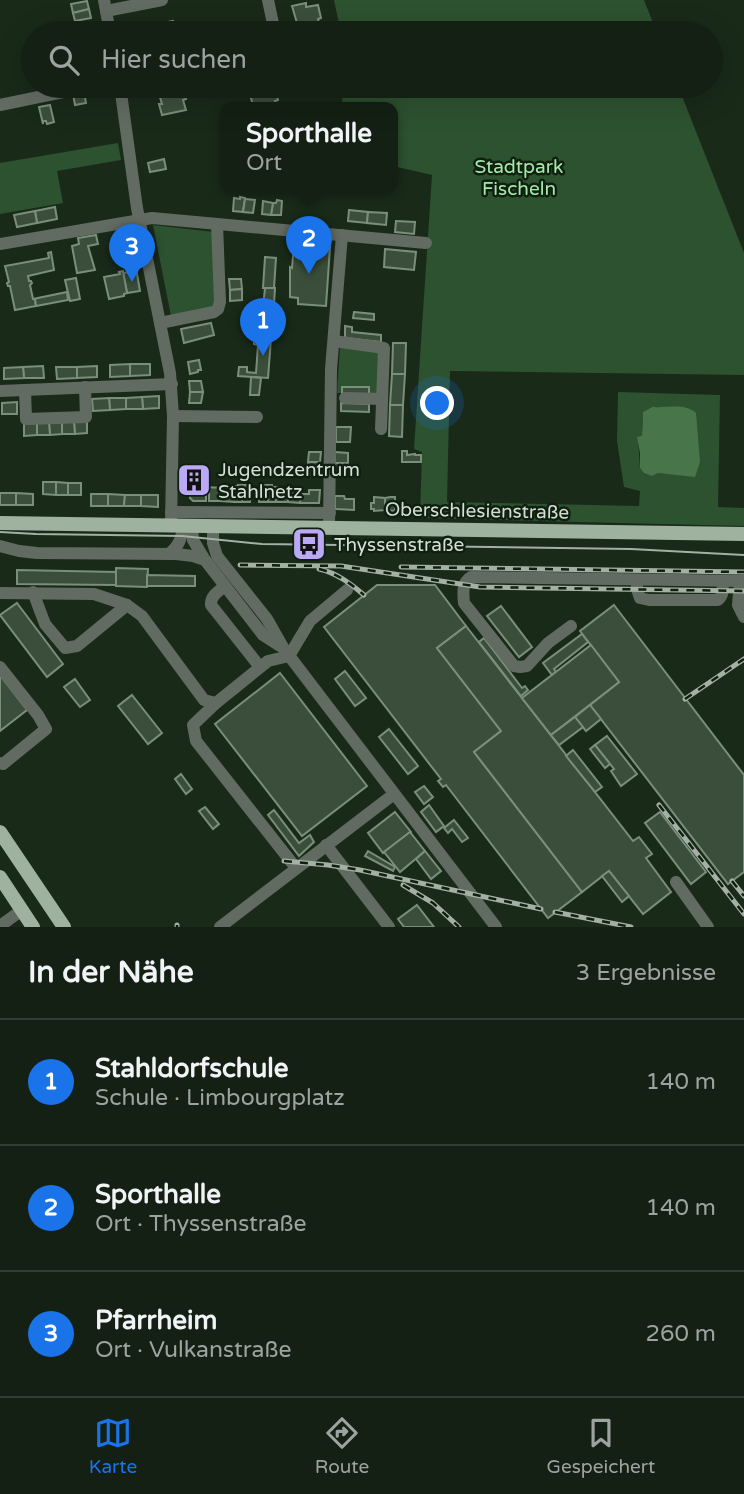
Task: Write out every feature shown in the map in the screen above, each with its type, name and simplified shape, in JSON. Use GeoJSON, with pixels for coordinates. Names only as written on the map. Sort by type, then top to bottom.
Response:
{"type":"FeatureCollection","features":[{"type":"Feature","properties":{"kind":"main road","name":"Oberschlesienstraße"},"geometry":{"type":"LineString","coordinates":[[0,523],[179,522],[213,526],[329,520],[744,534]]}},
{"type":"Feature","properties":{"kind":"main road"},"geometry":{"type":"LineString","coordinates":[[0,832],[64,927]]}},
{"type":"Feature","properties":{"kind":"main road"},"geometry":{"type":"LineString","coordinates":[[0,877],[33,927]]}},
{"type":"Feature","properties":{"kind":"street"},"geometry":{"type":"LineString","coordinates":[[105,6],[162,0]]}},
{"type":"Feature","properties":{"kind":"street"},"geometry":{"type":"LineString","coordinates":[[268,0],[272,21]]}},
{"type":"Feature","properties":{"kind":"street"},"geometry":{"type":"LineString","coordinates":[[0,105],[34,98]]}},
{"type":"Feature","properties":{"kind":"street"},"geometry":{"type":"LineString","coordinates":[[122,98],[139,219],[172,384],[182,536],[169,554]]}},
{"type":"Feature","properties":{"kind":"street"},"geometry":{"type":"LineString","coordinates":[[0,244],[139,219],[160,218],[426,243]]}},
{"type":"Feature","properties":{"kind":"street"},"geometry":{"type":"LineString","coordinates":[[160,323],[218,309],[217,224]]}},
{"type":"Feature","properties":{"kind":"street"},"geometry":{"type":"LineString","coordinates":[[329,520],[331,391],[342,235]]}},
{"type":"Feature","properties":{"kind":"street"},"geometry":{"type":"LineString","coordinates":[[334,341],[384,348],[381,429]]}},
{"type":"Feature","properties":{"kind":"street"},"geometry":{"type":"LineString","coordinates":[[0,391],[172,384]]}},
{"type":"Feature","properties":{"kind":"street"},"geometry":{"type":"LineString","coordinates":[[25,390],[26,419],[86,416],[85,387]]}},
{"type":"Feature","properties":{"kind":"street"},"geometry":{"type":"LineString","coordinates":[[345,398],[382,399]]}},
{"type":"Feature","properties":{"kind":"street"},"geometry":{"type":"LineString","coordinates":[[173,416],[257,417]]}},
{"type":"Feature","properties":{"kind":"street","name":"Oberschlesienstraße"},"geometry":{"type":"LineString","coordinates":[[179,522],[329,520]]}},
{"type":"Feature","properties":{"kind":"street"},"geometry":{"type":"LineString","coordinates":[[179,522],[263,635],[287,652]]}},
{"type":"Feature","properties":{"kind":"street"},"geometry":{"type":"LineString","coordinates":[[213,526],[217,556],[496,927]]}},
{"type":"Feature","properties":{"kind":"street"},"geometry":{"type":"LineString","coordinates":[[0,546],[37,553],[169,554],[205,560]]}},
{"type":"Feature","properties":{"kind":"street"},"geometry":{"type":"LineString","coordinates":[[571,626],[548,643],[527,666],[514,666],[464,603],[465,583],[471,577],[742,581],[738,605],[744,617]]}},
{"type":"Feature","properties":{"kind":"street"},"geometry":{"type":"LineString","coordinates":[[637,580],[640,598],[649,600],[718,600],[723,590],[722,581]]}},
{"type":"Feature","properties":{"kind":"street"},"geometry":{"type":"LineString","coordinates":[[225,586],[214,596],[211,604],[260,667]]}},
{"type":"Feature","properties":{"kind":"street"},"geometry":{"type":"LineString","coordinates":[[296,869],[196,741],[193,724],[260,667],[287,652],[310,621],[347,590]]}},
{"type":"Feature","properties":{"kind":"street"},"geometry":{"type":"LineString","coordinates":[[33,592],[45,624],[65,648],[77,646],[127,605]]}},
{"type":"Feature","properties":{"kind":"street"},"geometry":{"type":"LineString","coordinates":[[0,593],[94,594],[127,605],[142,616],[204,699],[216,703]]}},
{"type":"Feature","properties":{"kind":"street"},"geometry":{"type":"LineString","coordinates":[[0,667],[46,729],[3,764],[0,763]]}},
{"type":"Feature","properties":{"kind":"street"},"geometry":{"type":"LineString","coordinates":[[220,927],[394,794]]}},
{"type":"Feature","properties":{"kind":"street"},"geometry":{"type":"LineString","coordinates":[[326,845],[389,927]]}},
{"type":"Feature","properties":{"kind":"street"},"geometry":{"type":"LineString","coordinates":[[676,882],[708,927]]}},
{"type":"Feature","properties":{"kind":"street"},"geometry":{"type":"LineString","coordinates":[[0,926],[22,910]]}},
{"type":"Feature","properties":{"kind":"green space"},"geometry":{"type":"Polygon","coordinates":[[[334,0],[644,0],[652,21],[338,21],[334,0]]]}},
{"type":"Feature","properties":{"kind":"green space","name":"Stadtpark Fischeln"},"geometry":{"type":"Polygon","coordinates":[[[342,98],[683,98],[744,253],[744,375],[450,371],[447,502],[639,506],[640,491],[624,487],[617,441],[618,392],[720,395],[718,507],[744,508],[744,526],[420,518],[422,452],[414,449],[432,175],[398,167],[398,102],[342,102],[342,98]],[[652,407],[643,412],[642,437],[638,438],[640,468],[652,476],[658,473],[687,475],[674,407],[652,407]]]}},
{"type":"Feature","properties":{"kind":"green space"},"geometry":{"type":"Polygon","coordinates":[[[118,143],[121,160],[57,171],[63,203],[0,214],[0,163],[118,143]]]}},
{"type":"Feature","properties":{"kind":"green space"},"geometry":{"type":"Polygon","coordinates":[[[153,225],[214,232],[215,307],[171,316],[153,225]]]}},
{"type":"Feature","properties":{"kind":"green space"},"geometry":{"type":"Polygon","coordinates":[[[340,347],[379,353],[379,394],[370,394],[370,387],[343,386],[342,393],[337,393],[340,347]]]}},
{"type":"Feature","properties":{"kind":"shaded area"},"geometry":{"type":"Polygon","coordinates":[[[652,407],[681,407],[696,413],[700,462],[695,477],[658,473],[652,476],[640,468],[637,437],[642,436],[643,412],[652,407]]]}},
{"type":"Feature","properties":{"kind":"building"},"geometry":{"type":"Polygon","coordinates":[[[87,1],[89,9],[73,13],[71,4],[87,1]]]}},
{"type":"Feature","properties":{"kind":"building"},"geometry":{"type":"Polygon","coordinates":[[[306,3],[306,7],[318,5],[321,18],[318,21],[296,21],[292,6],[306,3]]]}},
{"type":"Feature","properties":{"kind":"building"},"geometry":{"type":"Polygon","coordinates":[[[89,9],[91,18],[75,21],[73,13],[89,9]]]}},
{"type":"Feature","properties":{"kind":"building"},"geometry":{"type":"Polygon","coordinates":[[[74,98],[85,98],[86,103],[75,105],[74,98]]]}},
{"type":"Feature","properties":{"kind":"building"},"geometry":{"type":"Polygon","coordinates":[[[160,98],[186,98],[183,100],[186,110],[162,115],[159,104],[162,104],[160,98]]]}},
{"type":"Feature","properties":{"kind":"building"},"geometry":{"type":"Polygon","coordinates":[[[251,98],[278,100],[275,102],[252,102],[251,98]]]}},
{"type":"Feature","properties":{"kind":"building"},"geometry":{"type":"Polygon","coordinates":[[[50,105],[54,122],[47,124],[43,121],[43,124],[39,107],[50,105]]]}},
{"type":"Feature","properties":{"kind":"building"},"geometry":{"type":"Polygon","coordinates":[[[164,159],[166,169],[150,172],[148,163],[164,159]]]}},
{"type":"Feature","properties":{"kind":"building"},"geometry":{"type":"Polygon","coordinates":[[[234,198],[245,198],[243,212],[233,211],[234,198]]]}},
{"type":"Feature","properties":{"kind":"building"},"geometry":{"type":"Polygon","coordinates":[[[245,199],[255,200],[253,213],[243,212],[245,199]]]}},
{"type":"Feature","properties":{"kind":"building"},"geometry":{"type":"Polygon","coordinates":[[[263,201],[273,203],[271,215],[262,214],[263,201]]]}},
{"type":"Feature","properties":{"kind":"building"},"geometry":{"type":"Polygon","coordinates":[[[282,201],[281,215],[271,215],[273,203],[282,201]]]}},
{"type":"Feature","properties":{"kind":"building"},"geometry":{"type":"Polygon","coordinates":[[[55,207],[57,219],[37,223],[35,211],[55,207]]]}},
{"type":"Feature","properties":{"kind":"building"},"geometry":{"type":"Polygon","coordinates":[[[349,210],[368,212],[367,223],[348,221],[349,210]]]}},
{"type":"Feature","properties":{"kind":"building"},"geometry":{"type":"Polygon","coordinates":[[[35,211],[37,223],[17,227],[14,215],[35,211]]]}},
{"type":"Feature","properties":{"kind":"building"},"geometry":{"type":"Polygon","coordinates":[[[368,212],[387,213],[386,225],[367,223],[368,212]]]}},
{"type":"Feature","properties":{"kind":"building"},"geometry":{"type":"Polygon","coordinates":[[[396,221],[415,222],[414,234],[395,232],[396,221]]]}},
{"type":"Feature","properties":{"kind":"building"},"geometry":{"type":"Polygon","coordinates":[[[96,235],[98,244],[88,246],[95,270],[77,273],[72,246],[79,244],[78,238],[96,235]]]}},
{"type":"Feature","properties":{"kind":"building"},"geometry":{"type":"Polygon","coordinates":[[[294,244],[330,247],[326,306],[298,304],[298,298],[290,297],[290,267],[292,268],[294,244]]]}},
{"type":"Feature","properties":{"kind":"building"},"geometry":{"type":"Polygon","coordinates":[[[385,249],[416,252],[414,270],[384,267],[385,249]]]}},
{"type":"Feature","properties":{"kind":"building"},"geometry":{"type":"Polygon","coordinates":[[[51,252],[54,270],[28,276],[36,306],[15,310],[5,266],[49,258],[48,253],[51,252]]]}},
{"type":"Feature","properties":{"kind":"building"},"geometry":{"type":"Polygon","coordinates":[[[265,257],[276,258],[274,288],[263,288],[265,257]]]}},
{"type":"Feature","properties":{"kind":"building"},"geometry":{"type":"Polygon","coordinates":[[[136,268],[140,291],[127,293],[123,273],[136,268]]]}},
{"type":"Feature","properties":{"kind":"building"},"geometry":{"type":"Polygon","coordinates":[[[123,271],[127,293],[109,299],[104,277],[123,271]]]}},
{"type":"Feature","properties":{"kind":"building"},"geometry":{"type":"Polygon","coordinates":[[[76,278],[80,299],[70,301],[65,280],[76,278]]]}},
{"type":"Feature","properties":{"kind":"building"},"geometry":{"type":"Polygon","coordinates":[[[229,279],[241,279],[242,289],[230,290],[229,279]]]}},
{"type":"Feature","properties":{"kind":"building"},"geometry":{"type":"Polygon","coordinates":[[[265,288],[275,288],[273,318],[262,317],[265,288]]]}},
{"type":"Feature","properties":{"kind":"building"},"geometry":{"type":"Polygon","coordinates":[[[242,289],[242,300],[230,301],[230,290],[242,289]]]}},
{"type":"Feature","properties":{"kind":"building"},"geometry":{"type":"Polygon","coordinates":[[[67,292],[68,300],[36,306],[33,299],[67,292]]]}},
{"type":"Feature","properties":{"kind":"building"},"geometry":{"type":"Polygon","coordinates":[[[354,312],[374,314],[374,320],[353,318],[354,312]]]}},
{"type":"Feature","properties":{"kind":"building"},"geometry":{"type":"Polygon","coordinates":[[[211,323],[214,335],[184,343],[181,329],[211,323]]]}},
{"type":"Feature","properties":{"kind":"building"},"geometry":{"type":"Polygon","coordinates":[[[255,324],[272,326],[268,378],[238,376],[239,367],[247,367],[247,372],[256,373],[258,345],[254,344],[255,324]]]}},
{"type":"Feature","properties":{"kind":"building"},"geometry":{"type":"Polygon","coordinates":[[[345,326],[352,327],[352,332],[381,335],[381,342],[345,338],[345,326]]]}},
{"type":"Feature","properties":{"kind":"building"},"geometry":{"type":"Polygon","coordinates":[[[393,343],[406,343],[405,374],[392,374],[393,343]]]}},
{"type":"Feature","properties":{"kind":"building"},"geometry":{"type":"Polygon","coordinates":[[[199,360],[201,370],[190,374],[188,362],[199,360]]]}},
{"type":"Feature","properties":{"kind":"building"},"geometry":{"type":"Polygon","coordinates":[[[130,364],[130,376],[110,377],[110,365],[130,364]]]}},
{"type":"Feature","properties":{"kind":"building"},"geometry":{"type":"Polygon","coordinates":[[[130,364],[150,364],[150,375],[130,376],[130,364]]]}},
{"type":"Feature","properties":{"kind":"building"},"geometry":{"type":"Polygon","coordinates":[[[43,366],[44,378],[24,378],[23,367],[43,366]]]}},
{"type":"Feature","properties":{"kind":"building"},"geometry":{"type":"Polygon","coordinates":[[[97,366],[97,377],[77,378],[77,367],[97,366]]]}},
{"type":"Feature","properties":{"kind":"building"},"geometry":{"type":"Polygon","coordinates":[[[23,367],[24,378],[4,379],[4,368],[23,367]]]}},
{"type":"Feature","properties":{"kind":"building"},"geometry":{"type":"Polygon","coordinates":[[[56,367],[77,367],[77,378],[57,379],[56,367]]]}},
{"type":"Feature","properties":{"kind":"building"},"geometry":{"type":"Polygon","coordinates":[[[392,374],[405,374],[403,405],[390,405],[392,374]]]}},
{"type":"Feature","properties":{"kind":"building"},"geometry":{"type":"Polygon","coordinates":[[[251,377],[261,378],[259,395],[250,395],[251,377]]]}},
{"type":"Feature","properties":{"kind":"building"},"geometry":{"type":"Polygon","coordinates":[[[189,381],[201,381],[203,392],[190,392],[189,381]]]}},
{"type":"Feature","properties":{"kind":"building"},"geometry":{"type":"Polygon","coordinates":[[[342,387],[369,387],[369,394],[342,394],[342,387]]]}},
{"type":"Feature","properties":{"kind":"building"},"geometry":{"type":"Polygon","coordinates":[[[190,392],[203,392],[201,403],[189,403],[190,392]]]}},
{"type":"Feature","properties":{"kind":"building"},"geometry":{"type":"Polygon","coordinates":[[[159,396],[159,408],[143,409],[142,397],[159,396]]]}},
{"type":"Feature","properties":{"kind":"building"},"geometry":{"type":"Polygon","coordinates":[[[142,397],[143,409],[126,409],[126,398],[142,397]]]}},
{"type":"Feature","properties":{"kind":"building"},"geometry":{"type":"Polygon","coordinates":[[[109,398],[126,398],[126,409],[110,410],[109,398]]]}},
{"type":"Feature","properties":{"kind":"building"},"geometry":{"type":"Polygon","coordinates":[[[109,398],[110,410],[93,411],[92,399],[109,398]]]}},
{"type":"Feature","properties":{"kind":"building"},"geometry":{"type":"Polygon","coordinates":[[[17,402],[17,414],[2,414],[2,403],[17,402]]]}},
{"type":"Feature","properties":{"kind":"building"},"geometry":{"type":"Polygon","coordinates":[[[341,403],[369,404],[369,412],[341,411],[341,403]]]}},
{"type":"Feature","properties":{"kind":"building"},"geometry":{"type":"Polygon","coordinates":[[[390,405],[403,405],[402,437],[389,436],[390,405]]]}},
{"type":"Feature","properties":{"kind":"building"},"geometry":{"type":"Polygon","coordinates":[[[87,421],[87,433],[75,434],[74,422],[87,421]]]}},
{"type":"Feature","properties":{"kind":"building"},"geometry":{"type":"Polygon","coordinates":[[[62,422],[74,422],[75,434],[62,434],[62,422]]]}},
{"type":"Feature","properties":{"kind":"building"},"geometry":{"type":"Polygon","coordinates":[[[62,422],[62,434],[50,435],[49,423],[62,422]]]}},
{"type":"Feature","properties":{"kind":"building"},"geometry":{"type":"Polygon","coordinates":[[[37,423],[49,423],[50,435],[37,435],[37,423]]]}},
{"type":"Feature","properties":{"kind":"building"},"geometry":{"type":"Polygon","coordinates":[[[37,423],[37,435],[24,436],[24,424],[37,423]]]}},
{"type":"Feature","properties":{"kind":"building"},"geometry":{"type":"Polygon","coordinates":[[[336,427],[351,427],[350,442],[336,442],[336,427]]]}},
{"type":"Feature","properties":{"kind":"building"},"geometry":{"type":"Polygon","coordinates":[[[402,451],[407,451],[407,455],[421,455],[421,462],[402,462],[402,451]]]}},
{"type":"Feature","properties":{"kind":"building"},"geometry":{"type":"Polygon","coordinates":[[[309,452],[321,452],[320,462],[308,462],[309,452]]]}},
{"type":"Feature","properties":{"kind":"building"},"geometry":{"type":"Polygon","coordinates":[[[335,452],[348,453],[348,463],[335,463],[335,452]]]}},
{"type":"Feature","properties":{"kind":"building"},"geometry":{"type":"Polygon","coordinates":[[[308,462],[320,462],[320,474],[306,475],[308,462]]]}},
{"type":"Feature","properties":{"kind":"building"},"geometry":{"type":"Polygon","coordinates":[[[335,463],[348,463],[347,474],[335,474],[335,463]]]}},
{"type":"Feature","properties":{"kind":"building","name":"Jugendzentrum Stahlnetz"},"geometry":{"type":"Polygon","coordinates":[[[190,468],[200,468],[200,473],[197,473],[197,488],[206,488],[206,501],[193,501],[190,498],[190,468]]]}},
{"type":"Feature","properties":{"kind":"building"},"geometry":{"type":"Polygon","coordinates":[[[43,482],[56,482],[56,495],[43,494],[43,482]]]}},
{"type":"Feature","properties":{"kind":"building"},"geometry":{"type":"Polygon","coordinates":[[[56,482],[68,483],[68,495],[56,495],[56,482]]]}},
{"type":"Feature","properties":{"kind":"building"},"geometry":{"type":"Polygon","coordinates":[[[68,483],[81,483],[81,495],[68,495],[68,483]]]}},
{"type":"Feature","properties":{"kind":"building"},"geometry":{"type":"Polygon","coordinates":[[[238,485],[242,485],[242,502],[234,502],[234,486],[238,489],[238,485]]]}},
{"type":"Feature","properties":{"kind":"building"},"geometry":{"type":"Polygon","coordinates":[[[242,485],[246,485],[246,489],[251,486],[250,502],[242,502],[242,485]]]}},
{"type":"Feature","properties":{"kind":"building"},"geometry":{"type":"Polygon","coordinates":[[[264,485],[268,485],[268,502],[259,502],[260,486],[261,490],[264,490],[264,485]]]}},
{"type":"Feature","properties":{"kind":"building"},"geometry":{"type":"Polygon","coordinates":[[[268,485],[272,485],[272,490],[276,487],[276,502],[268,502],[268,485]]]}},
{"type":"Feature","properties":{"kind":"building"},"geometry":{"type":"Polygon","coordinates":[[[234,486],[234,502],[221,501],[222,488],[234,486]]]}},
{"type":"Feature","properties":{"kind":"building"},"geometry":{"type":"Polygon","coordinates":[[[206,487],[222,488],[221,501],[209,501],[206,487]]]}},
{"type":"Feature","properties":{"kind":"building"},"geometry":{"type":"Polygon","coordinates":[[[276,487],[289,489],[288,502],[276,502],[276,487]]]}},
{"type":"Feature","properties":{"kind":"building"},"geometry":{"type":"Polygon","coordinates":[[[297,487],[301,487],[300,503],[288,502],[289,489],[297,490],[297,487]]]}},
{"type":"Feature","properties":{"kind":"building"},"geometry":{"type":"Polygon","coordinates":[[[309,490],[320,490],[319,503],[300,503],[301,496],[309,494],[309,490]]]}},
{"type":"Feature","properties":{"kind":"building"},"geometry":{"type":"Polygon","coordinates":[[[0,493],[16,493],[16,505],[0,505],[0,493]]]}},
{"type":"Feature","properties":{"kind":"building"},"geometry":{"type":"Polygon","coordinates":[[[16,493],[33,494],[33,505],[16,505],[16,493]]]}},
{"type":"Feature","properties":{"kind":"building"},"geometry":{"type":"Polygon","coordinates":[[[91,494],[108,494],[108,506],[91,506],[91,494]]]}},
{"type":"Feature","properties":{"kind":"building"},"geometry":{"type":"Polygon","coordinates":[[[108,494],[125,495],[124,506],[108,506],[108,494]]]}},
{"type":"Feature","properties":{"kind":"building"},"geometry":{"type":"Polygon","coordinates":[[[125,495],[141,495],[141,506],[124,506],[125,495]]]}},
{"type":"Feature","properties":{"kind":"building"},"geometry":{"type":"Polygon","coordinates":[[[141,495],[158,495],[158,507],[141,506],[141,495]]]}},
{"type":"Feature","properties":{"kind":"building"},"geometry":{"type":"Polygon","coordinates":[[[335,496],[354,499],[354,510],[336,509],[335,496]]]}},
{"type":"Feature","properties":{"kind":"building"},"geometry":{"type":"Polygon","coordinates":[[[374,497],[385,498],[385,510],[371,509],[374,497]]]}},
{"type":"Feature","properties":{"kind":"building"},"geometry":{"type":"Polygon","coordinates":[[[395,497],[398,509],[385,510],[385,498],[395,497]]]}},
{"type":"Feature","properties":{"kind":"building"},"geometry":{"type":"Polygon","coordinates":[[[116,568],[148,569],[147,587],[116,586],[116,568]]]}},
{"type":"Feature","properties":{"kind":"building"},"geometry":{"type":"Polygon","coordinates":[[[17,570],[116,572],[116,585],[17,584],[17,570]]]}},
{"type":"Feature","properties":{"kind":"building"},"geometry":{"type":"Polygon","coordinates":[[[147,575],[195,576],[195,586],[147,586],[147,575]]]}},
{"type":"Feature","properties":{"kind":"building"},"geometry":{"type":"Polygon","coordinates":[[[377,585],[435,585],[466,626],[437,648],[501,731],[474,752],[582,892],[548,918],[446,785],[443,787],[438,781],[441,779],[324,627],[377,585]]]}},
{"type":"Feature","properties":{"kind":"building"},"geometry":{"type":"Polygon","coordinates":[[[17,603],[63,664],[47,677],[0,615],[17,603]]]}},
{"type":"Feature","properties":{"kind":"building"},"geometry":{"type":"Polygon","coordinates":[[[614,605],[744,775],[744,872],[728,884],[590,705],[619,682],[580,631],[614,605]]]}},
{"type":"Feature","properties":{"kind":"building"},"geometry":{"type":"Polygon","coordinates":[[[501,606],[532,647],[519,657],[487,616],[501,606]]]}},
{"type":"Feature","properties":{"kind":"building"},"geometry":{"type":"Polygon","coordinates":[[[466,626],[633,841],[639,837],[652,854],[646,858],[671,892],[643,914],[609,871],[582,892],[474,752],[501,731],[437,648],[466,626]]]}},
{"type":"Feature","properties":{"kind":"building"},"geometry":{"type":"Polygon","coordinates":[[[582,634],[588,642],[554,669],[556,672],[552,675],[543,663],[582,634]]]}},
{"type":"Feature","properties":{"kind":"building"},"geometry":{"type":"Polygon","coordinates":[[[484,638],[522,688],[525,686],[528,690],[521,696],[479,642],[484,638]]]}},
{"type":"Feature","properties":{"kind":"building"},"geometry":{"type":"Polygon","coordinates":[[[591,645],[619,682],[551,735],[522,698],[591,645]]]}},
{"type":"Feature","properties":{"kind":"building"},"geometry":{"type":"Polygon","coordinates":[[[345,671],[366,698],[355,706],[335,679],[345,671]]]}},
{"type":"Feature","properties":{"kind":"building"},"geometry":{"type":"Polygon","coordinates":[[[280,673],[367,786],[302,836],[215,724],[280,673]]]}},
{"type":"Feature","properties":{"kind":"building"},"geometry":{"type":"Polygon","coordinates":[[[0,675],[27,710],[0,731],[0,675]]]}},
{"type":"Feature","properties":{"kind":"building"},"geometry":{"type":"Polygon","coordinates":[[[75,679],[90,700],[80,707],[64,687],[75,679]]]}},
{"type":"Feature","properties":{"kind":"building"},"geometry":{"type":"Polygon","coordinates":[[[132,695],[162,733],[148,744],[118,706],[132,695]]]}},
{"type":"Feature","properties":{"kind":"building"},"geometry":{"type":"Polygon","coordinates":[[[590,705],[601,719],[586,731],[575,717],[590,705]]]}},
{"type":"Feature","properties":{"kind":"building"},"geometry":{"type":"Polygon","coordinates":[[[575,717],[583,727],[559,745],[551,735],[575,717]]]}},
{"type":"Feature","properties":{"kind":"building"},"geometry":{"type":"Polygon","coordinates":[[[389,729],[418,766],[408,774],[379,737],[389,729]]]}},
{"type":"Feature","properties":{"kind":"building"},"geometry":{"type":"Polygon","coordinates":[[[607,736],[637,774],[621,786],[611,771],[614,769],[595,745],[607,736]]]}},
{"type":"Feature","properties":{"kind":"building"},"geometry":{"type":"Polygon","coordinates":[[[595,745],[610,764],[605,768],[590,749],[595,745]]]}},
{"type":"Feature","properties":{"kind":"building"},"geometry":{"type":"Polygon","coordinates":[[[573,750],[602,787],[595,792],[566,756],[573,750]]]}},
{"type":"Feature","properties":{"kind":"building"},"geometry":{"type":"Polygon","coordinates":[[[181,774],[192,789],[186,794],[175,779],[181,774]]]}},
{"type":"Feature","properties":{"kind":"building"},"geometry":{"type":"Polygon","coordinates":[[[424,786],[433,797],[424,804],[415,792],[424,786]]]}},
{"type":"Feature","properties":{"kind":"building"},"geometry":{"type":"Polygon","coordinates":[[[429,805],[444,826],[436,832],[421,812],[429,805]]]}},
{"type":"Feature","properties":{"kind":"building"},"geometry":{"type":"Polygon","coordinates":[[[205,807],[219,824],[213,829],[199,811],[205,807]]]}},
{"type":"Feature","properties":{"kind":"building"},"geometry":{"type":"Polygon","coordinates":[[[274,810],[299,843],[310,835],[314,842],[299,856],[268,815],[274,810]]]}},
{"type":"Feature","properties":{"kind":"building"},"geometry":{"type":"Polygon","coordinates":[[[395,812],[411,832],[383,853],[368,833],[395,812]]]}},
{"type":"Feature","properties":{"kind":"building"},"geometry":{"type":"Polygon","coordinates":[[[660,812],[706,872],[691,884],[645,823],[660,812]]]}},
{"type":"Feature","properties":{"kind":"building"},"geometry":{"type":"Polygon","coordinates":[[[454,820],[468,838],[462,842],[452,829],[448,833],[444,828],[454,820]]]}},
{"type":"Feature","properties":{"kind":"building"},"geometry":{"type":"Polygon","coordinates":[[[410,832],[425,851],[400,872],[384,852],[410,832]]]}},
{"type":"Feature","properties":{"kind":"building"},"geometry":{"type":"Polygon","coordinates":[[[368,851],[395,867],[393,871],[365,856],[368,851]]]}},
{"type":"Feature","properties":{"kind":"building"},"geometry":{"type":"Polygon","coordinates":[[[425,851],[441,871],[431,879],[416,859],[425,851]]]}},
{"type":"Feature","properties":{"kind":"building"},"geometry":{"type":"Polygon","coordinates":[[[609,871],[629,896],[622,902],[602,876],[609,871]]]}},
{"type":"Feature","properties":{"kind":"building"},"geometry":{"type":"Polygon","coordinates":[[[417,905],[434,927],[404,927],[398,919],[417,905]]]}},
{"type":"Feature","properties":{"kind":"tram line"},"geometry":{"type":"LineString","coordinates":[[0,532],[182,536],[262,544],[631,549],[744,555]]}},
{"type":"Feature","properties":{"kind":"railway"},"geometry":{"type":"LineString","coordinates":[[240,565],[341,566],[480,587],[744,591]]}},
{"type":"Feature","properties":{"kind":"railway"},"geometry":{"type":"LineString","coordinates":[[401,567],[744,572]]}},
{"type":"Feature","properties":{"kind":"railway"},"geometry":{"type":"LineString","coordinates":[[319,569],[338,576],[364,595]]}},
{"type":"Feature","properties":{"kind":"railway"},"geometry":{"type":"LineString","coordinates":[[685,699],[744,659]]}},
{"type":"Feature","properties":{"kind":"railway"},"geometry":{"type":"LineString","coordinates":[[659,805],[744,914]]}},
{"type":"Feature","properties":{"kind":"railway"},"geometry":{"type":"LineString","coordinates":[[284,861],[360,870],[541,909]]}},
{"type":"Feature","properties":{"kind":"railway"},"geometry":{"type":"LineString","coordinates":[[732,881],[744,896]]}},
{"type":"Feature","properties":{"kind":"railway"},"geometry":{"type":"LineString","coordinates":[[403,885],[433,903],[459,927]]}},
{"type":"Feature","properties":{"kind":"railway"},"geometry":{"type":"LineString","coordinates":[[555,912],[631,927]]}},
{"type":"Feature","properties":{"kind":"place","name":"Sporthalle"},"geometry":{"type":"Point","coordinates":[309,274]}},
{"type":"Feature","properties":{"kind":"place","name":"Pfarrheim"},"geometry":{"type":"Point","coordinates":[132,282]}},
{"type":"Feature","properties":{"kind":"place","name":"Stahldorfschule"},"geometry":{"type":"Point","coordinates":[263,356]}},
{"type":"Feature","properties":{"kind":"place","name":"Jugendzentrum Stahlnetz"},"geometry":{"type":"Point","coordinates":[194,480]}},
{"type":"Feature","properties":{"kind":"place","name":"Thyssenstraße"},"geometry":{"type":"Point","coordinates":[309,544]}}]}
